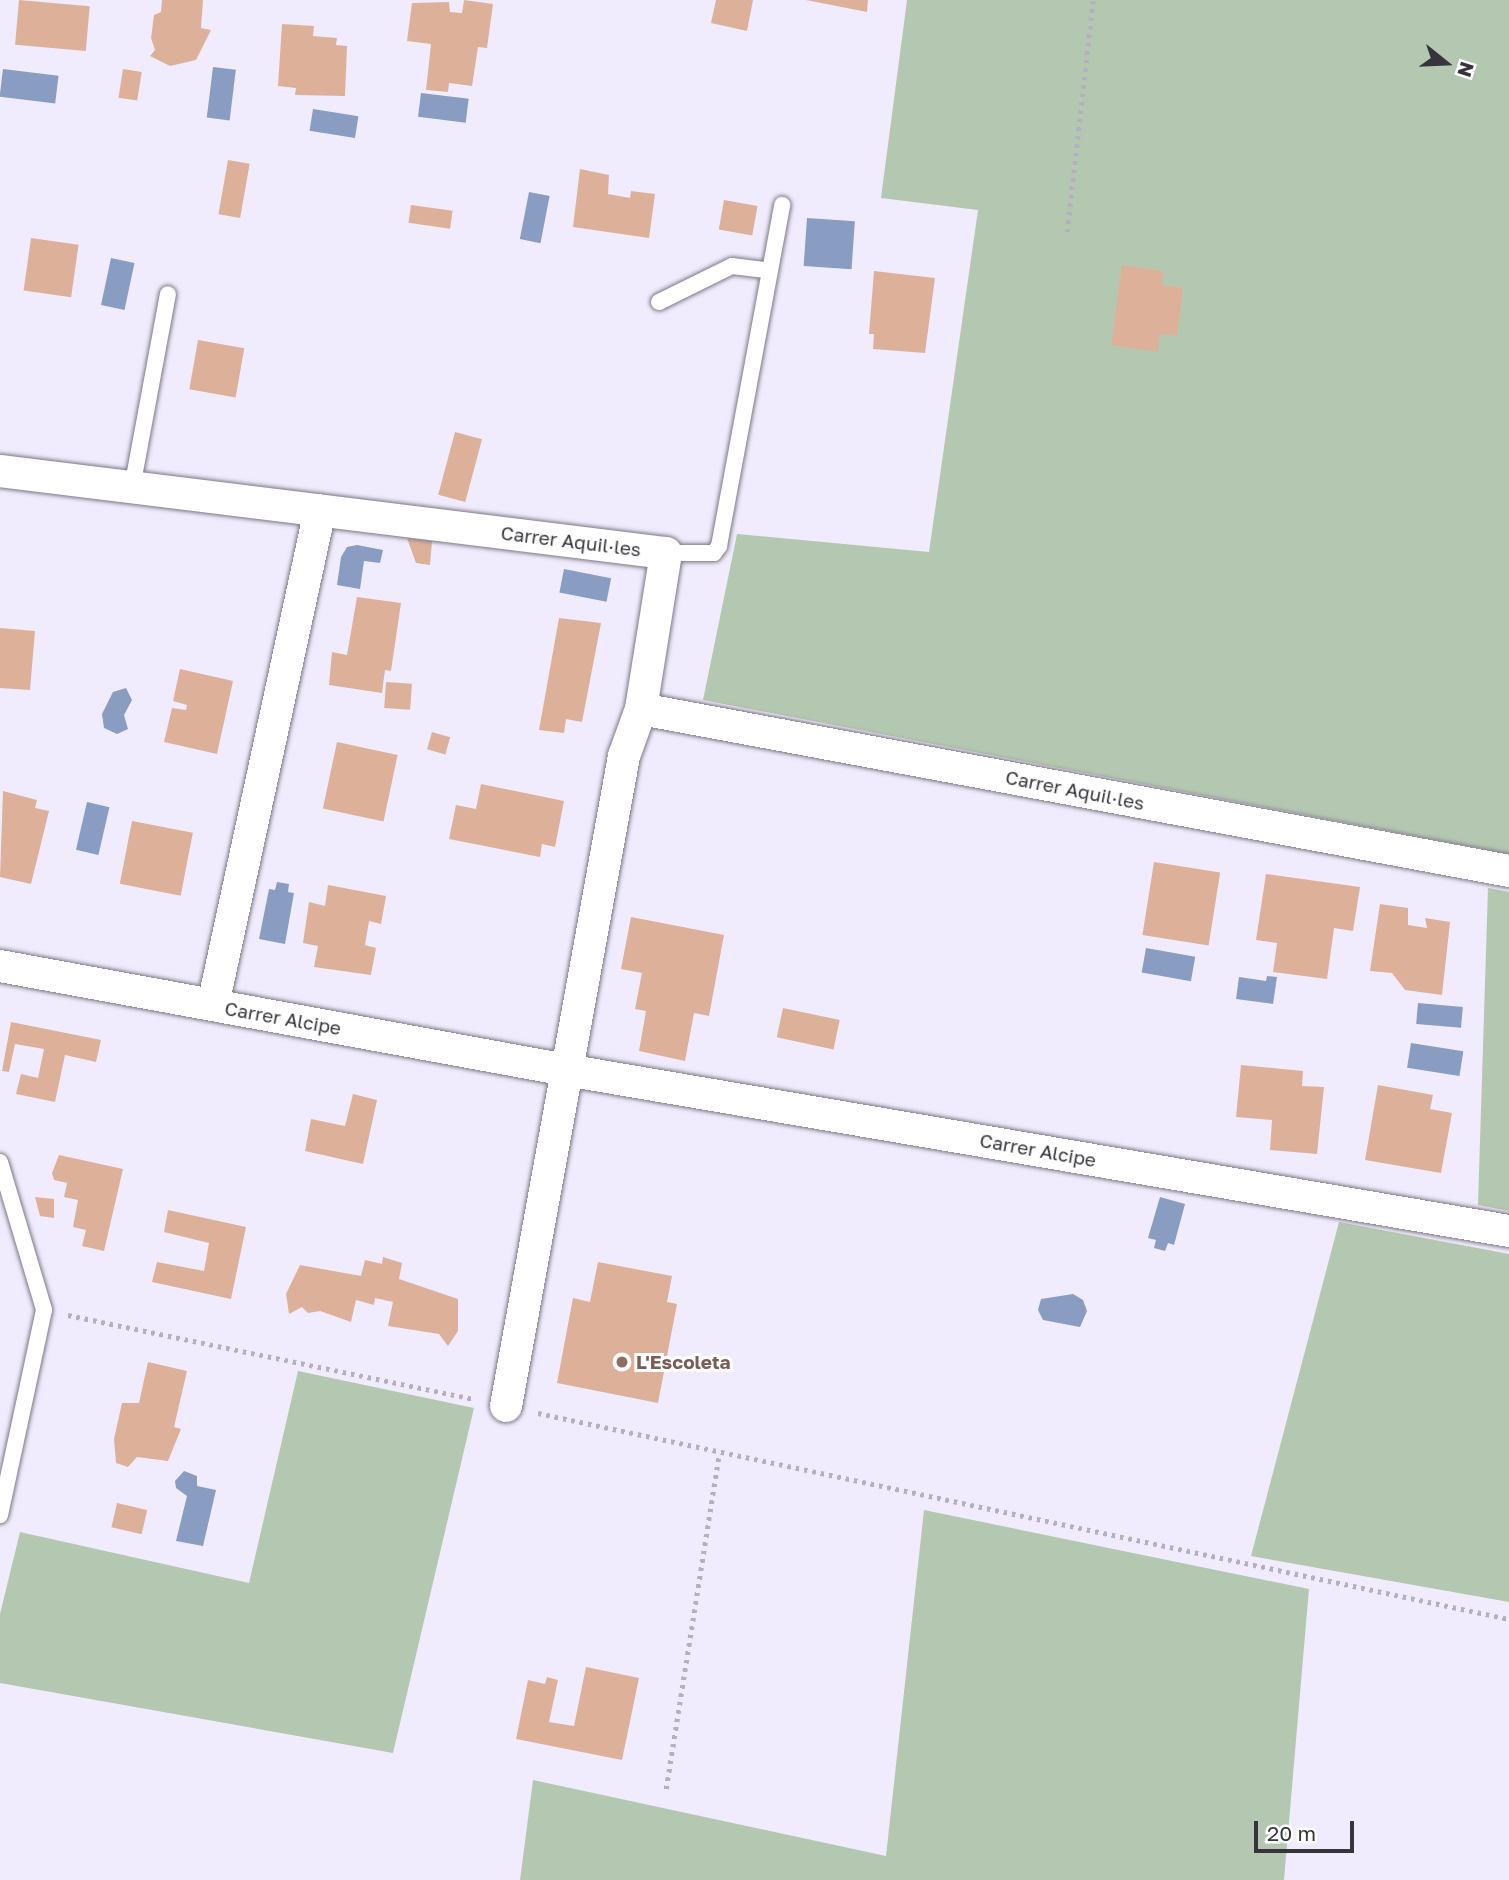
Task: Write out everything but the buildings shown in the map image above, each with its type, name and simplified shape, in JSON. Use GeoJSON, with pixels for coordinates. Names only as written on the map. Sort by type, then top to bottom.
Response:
{"type":"FeatureCollection","features":[{"type":"Feature","properties":{"kind":"street","name":"Carrer Aquil·les"},"geometry":{"type":"LineString","coordinates":[[0,471],[666,553],[641,709],[624,756],[566,1070]]}},
{"type":"Feature","properties":{"kind":"street"},"geometry":{"type":"LineString","coordinates":[[213,1005],[320,510]]}},
{"type":"Feature","properties":{"kind":"street","name":"Carrer Aquil·les"},"geometry":{"type":"LineString","coordinates":[[641,709],[1509,871]]}},
{"type":"Feature","properties":{"kind":"street","name":"Carrer Alcipe"},"geometry":{"type":"LineString","coordinates":[[0,966],[566,1070],[1509,1231]]}},
{"type":"Feature","properties":{"kind":"street"},"geometry":{"type":"LineString","coordinates":[[506,1406],[566,1070]]}},
{"type":"Feature","properties":{"kind":"lane"},"geometry":{"type":"LineString","coordinates":[[666,553],[714,553],[719,546],[782,205]]}},
{"type":"Feature","properties":{"kind":"lane"},"geometry":{"type":"LineString","coordinates":[[659,302],[732,266],[770,271]]}},
{"type":"Feature","properties":{"kind":"lane"},"geometry":{"type":"LineString","coordinates":[[132,488],[168,294]]}},
{"type":"Feature","properties":{"kind":"lane"},"geometry":{"type":"LineString","coordinates":[[0,1163],[44,1310],[0,1515]]}},
{"type":"Feature","properties":{"kind":"path"},"geometry":{"type":"LineString","coordinates":[[1067,232],[1093,0]]}},
{"type":"Feature","properties":{"kind":"path"},"geometry":{"type":"LineString","coordinates":[[44,1310],[506,1406],[719,1455],[1509,1619]]}},
{"type":"Feature","properties":{"kind":"path"},"geometry":{"type":"LineString","coordinates":[[666,1790],[719,1455]]}},
{"type":"Feature","properties":{"kind":"green space"},"geometry":{"type":"Polygon","coordinates":[[[907,0],[1509,0],[1509,854],[703,700],[737,534],[929,552],[978,210],[881,198],[907,0]]]}},
{"type":"Feature","properties":{"kind":"green space"},"geometry":{"type":"Polygon","coordinates":[[[1488,888],[1509,892],[1509,1211],[1478,1205],[1488,888]]]}},
{"type":"Feature","properties":{"kind":"green space"},"geometry":{"type":"Polygon","coordinates":[[[1339,1222],[1509,1254],[1509,1602],[1251,1556],[1339,1222]]]}},
{"type":"Feature","properties":{"kind":"green space"},"geometry":{"type":"Polygon","coordinates":[[[298,1371],[474,1408],[393,1753],[0,1683],[0,1614],[20,1532],[249,1583],[298,1371]]]}},
{"type":"Feature","properties":{"kind":"green space"},"geometry":{"type":"Polygon","coordinates":[[[924,1510],[1309,1589],[1284,1880],[520,1880],[533,1780],[886,1856],[924,1510]]]}},
{"type":"Feature","properties":{"kind":"water"},"geometry":{"type":"Polygon","coordinates":[[[213,67],[236,70],[230,120],[207,118],[213,67]]]}},
{"type":"Feature","properties":{"kind":"water"},"geometry":{"type":"Polygon","coordinates":[[[3,69],[59,76],[55,104],[0,97],[3,69]]]}},
{"type":"Feature","properties":{"kind":"water"},"geometry":{"type":"Polygon","coordinates":[[[421,93],[469,99],[466,123],[418,117],[421,93]]]}},
{"type":"Feature","properties":{"kind":"water"},"geometry":{"type":"Polygon","coordinates":[[[313,109],[358,116],[355,138],[310,131],[313,109]]]}},
{"type":"Feature","properties":{"kind":"water"},"geometry":{"type":"Polygon","coordinates":[[[529,192],[550,196],[540,243],[520,239],[529,192]]]}},
{"type":"Feature","properties":{"kind":"water"},"geometry":{"type":"Polygon","coordinates":[[[807,218],[855,221],[852,269],[804,266],[807,218]]]}},
{"type":"Feature","properties":{"kind":"water"},"geometry":{"type":"Polygon","coordinates":[[[111,258],[134,263],[124,310],[101,305],[111,258]]]}},
{"type":"Feature","properties":{"kind":"water"},"geometry":{"type":"Polygon","coordinates":[[[357,545],[383,550],[380,563],[364,561],[360,589],[337,585],[341,557],[347,547],[357,545]]]}},
{"type":"Feature","properties":{"kind":"water"},"geometry":{"type":"Polygon","coordinates":[[[564,569],[611,578],[607,602],[559,593],[564,569]]]}},
{"type":"Feature","properties":{"kind":"water"},"geometry":{"type":"Polygon","coordinates":[[[126,688],[132,700],[124,715],[128,729],[117,734],[104,728],[102,714],[113,692],[126,688]]]}},
{"type":"Feature","properties":{"kind":"water"},"geometry":{"type":"Polygon","coordinates":[[[87,802],[109,807],[98,855],[76,850],[87,802]]]}},
{"type":"Feature","properties":{"kind":"water"},"geometry":{"type":"Polygon","coordinates":[[[277,882],[289,884],[288,892],[294,893],[285,944],[259,939],[269,889],[275,890],[277,882]]]}},
{"type":"Feature","properties":{"kind":"water"},"geometry":{"type":"Polygon","coordinates":[[[1146,948],[1195,957],[1191,981],[1142,973],[1146,948]]]}},
{"type":"Feature","properties":{"kind":"water"},"geometry":{"type":"Polygon","coordinates":[[[1267,976],[1277,977],[1273,1004],[1236,999],[1239,977],[1266,981],[1267,976]]]}},
{"type":"Feature","properties":{"kind":"water"},"geometry":{"type":"Polygon","coordinates":[[[1418,1003],[1463,1007],[1461,1028],[1416,1024],[1418,1003]]]}},
{"type":"Feature","properties":{"kind":"water"},"geometry":{"type":"Polygon","coordinates":[[[1411,1043],[1463,1051],[1459,1076],[1407,1068],[1411,1043]]]}},
{"type":"Feature","properties":{"kind":"water"},"geometry":{"type":"Polygon","coordinates":[[[1160,1197],[1185,1204],[1174,1245],[1168,1243],[1165,1251],[1154,1248],[1156,1240],[1148,1238],[1160,1197]]]}},
{"type":"Feature","properties":{"kind":"water"},"geometry":{"type":"Polygon","coordinates":[[[1073,1294],[1083,1300],[1087,1311],[1080,1327],[1043,1320],[1038,1310],[1041,1299],[1073,1294]]]}},
{"type":"Feature","properties":{"kind":"water"},"geometry":{"type":"Polygon","coordinates":[[[184,1471],[197,1476],[197,1486],[216,1490],[203,1546],[176,1541],[187,1496],[176,1488],[175,1481],[184,1471]]]}},
{"type":"Feature","properties":{"kind":"place","name":"L'Escoleta"},"geometry":{"type":"Point","coordinates":[622,1362]}}]}
